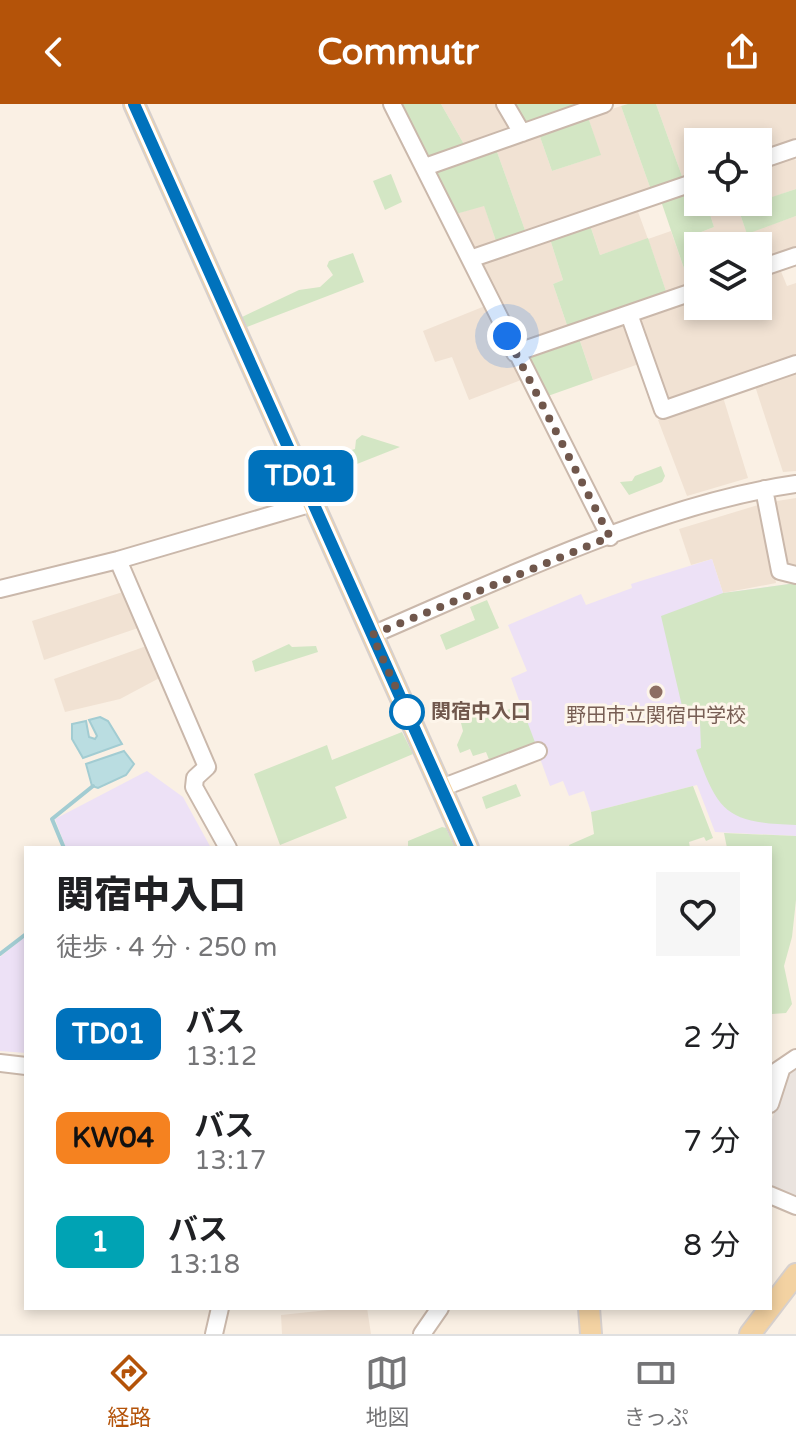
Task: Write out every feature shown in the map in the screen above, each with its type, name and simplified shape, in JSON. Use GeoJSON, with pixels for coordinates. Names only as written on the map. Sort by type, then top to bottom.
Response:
{"type":"FeatureCollection","features":[{"type":"Feature","properties":{"kind":"main road"},"geometry":{"type":"LineString","coordinates":[[134,104],[467,846]]}},
{"type":"Feature","properties":{"kind":"main road"},"geometry":{"type":"LineString","coordinates":[[772,1305],[796,1274]]}},
{"type":"Feature","properties":{"kind":"main road"},"geometry":{"type":"LineString","coordinates":[[589,1310],[591,1334]]}},
{"type":"Feature","properties":{"kind":"main road"},"geometry":{"type":"LineString","coordinates":[[750,1334],[768,1310]]}},
{"type":"Feature","properties":{"kind":"street"},"geometry":{"type":"LineString","coordinates":[[392,104],[610,537]]}},
{"type":"Feature","properties":{"kind":"street"},"geometry":{"type":"LineString","coordinates":[[505,104],[522,133]]}},
{"type":"Feature","properties":{"kind":"street"},"geometry":{"type":"LineString","coordinates":[[425,167],[604,104]]}},
{"type":"Feature","properties":{"kind":"street"},"geometry":{"type":"LineString","coordinates":[[772,156],[796,148]]}},
{"type":"Feature","properties":{"kind":"street"},"geometry":{"type":"LineString","coordinates":[[470,259],[684,186]]}},
{"type":"Feature","properties":{"kind":"street"},"geometry":{"type":"LineString","coordinates":[[772,264],[796,256]]}},
{"type":"Feature","properties":{"kind":"street"},"geometry":{"type":"LineString","coordinates":[[515,353],[684,295]]}},
{"type":"Feature","properties":{"kind":"street"},"geometry":{"type":"LineString","coordinates":[[629,314],[663,410],[796,364]]}},
{"type":"Feature","properties":{"kind":"street"},"geometry":{"type":"LineString","coordinates":[[372,635],[610,537],[726,497],[796,484]]}},
{"type":"Feature","properties":{"kind":"street"},"geometry":{"type":"LineString","coordinates":[[764,489],[780,571],[796,575]]}},
{"type":"Feature","properties":{"kind":"street"},"geometry":{"type":"LineString","coordinates":[[0,589],[118,560],[313,503]]}},
{"type":"Feature","properties":{"kind":"street"},"geometry":{"type":"LineString","coordinates":[[118,560],[207,767],[195,778],[194,787],[227,846]]}},
{"type":"Feature","properties":{"kind":"street"},"geometry":{"type":"LineString","coordinates":[[441,788],[538,751]]}},
{"type":"Feature","properties":{"kind":"street"},"geometry":{"type":"LineString","coordinates":[[775,1073],[796,1058]]}},
{"type":"Feature","properties":{"kind":"street"},"geometry":{"type":"LineString","coordinates":[[0,1063],[24,1066]]}},
{"type":"Feature","properties":{"kind":"street"},"geometry":{"type":"LineString","coordinates":[[772,1196],[796,1206]]}},
{"type":"Feature","properties":{"kind":"street"},"geometry":{"type":"LineString","coordinates":[[214,1334],[220,1310]]}},
{"type":"Feature","properties":{"kind":"street"},"geometry":{"type":"LineString","coordinates":[[422,1334],[439,1310]]}},
{"type":"Feature","properties":{"kind":"shaded area"},"geometry":{"type":"Polygon","coordinates":[[[441,104],[497,104],[509,125],[507,131],[465,146],[441,104]]]}},
{"type":"Feature","properties":{"kind":"shaded area"},"geometry":{"type":"Polygon","coordinates":[[[656,104],[796,104],[796,138],[772,147],[772,128],[684,128],[683,179],[656,104]]]}},
{"type":"Feature","properties":{"kind":"shaded area"},"geometry":{"type":"Polygon","coordinates":[[[621,106],[651,190],[526,233],[496,149],[539,134],[552,171],[600,155],[588,117],[621,106]]]}},
{"type":"Feature","properties":{"kind":"shaded area"},"geometry":{"type":"Polygon","coordinates":[[[791,157],[796,160],[796,189],[772,197],[772,163],[791,157]]]}},
{"type":"Feature","properties":{"kind":"shaded area"},"geometry":{"type":"Polygon","coordinates":[[[484,205],[497,244],[479,250],[472,247],[456,214],[484,205]]]}},
{"type":"Feature","properties":{"kind":"shaded area"},"geometry":{"type":"Polygon","coordinates":[[[637,209],[648,239],[600,255],[590,225],[637,209]]]}},
{"type":"Feature","properties":{"kind":"shaded area"},"geometry":{"type":"Polygon","coordinates":[[[710,216],[741,216],[747,232],[701,232],[714,227],[710,216]]]}},
{"type":"Feature","properties":{"kind":"shaded area"},"geometry":{"type":"Polygon","coordinates":[[[796,216],[796,249],[772,257],[772,232],[750,232],[796,216]]]}},
{"type":"Feature","properties":{"kind":"shaded area"},"geometry":{"type":"Polygon","coordinates":[[[671,231],[684,269],[684,288],[667,294],[648,239],[671,231]]]}},
{"type":"Feature","properties":{"kind":"shaded area"},"geometry":{"type":"Polygon","coordinates":[[[550,239],[563,280],[553,284],[568,328],[523,343],[516,341],[481,268],[484,262],[550,239]]]}},
{"type":"Feature","properties":{"kind":"shaded area"},"geometry":{"type":"Polygon","coordinates":[[[780,269],[787,286],[796,283],[796,358],[671,401],[665,398],[639,323],[641,316],[684,302],[684,320],[772,320],[772,272],[780,269]]]}},
{"type":"Feature","properties":{"kind":"shaded area"},"geometry":{"type":"Polygon","coordinates":[[[485,306],[521,380],[469,400],[452,357],[435,362],[423,331],[485,306]]]}},
{"type":"Feature","properties":{"kind":"shaded area"},"geometry":{"type":"Polygon","coordinates":[[[621,324],[626,327],[639,364],[593,380],[579,338],[621,324]]]}},
{"type":"Feature","properties":{"kind":"shaded area"},"geometry":{"type":"Polygon","coordinates":[[[796,372],[796,471],[783,472],[755,386],[796,372]]]}},
{"type":"Feature","properties":{"kind":"shaded area"},"geometry":{"type":"Polygon","coordinates":[[[723,397],[748,478],[687,496],[658,420],[723,397]]]}},
{"type":"Feature","properties":{"kind":"shaded area"},"geometry":{"type":"Polygon","coordinates":[[[796,498],[796,570],[784,566],[773,506],[777,501],[796,498]]]}},
{"type":"Feature","properties":{"kind":"shaded area"},"geometry":{"type":"Polygon","coordinates":[[[758,505],[763,509],[776,583],[723,593],[712,559],[691,565],[679,529],[758,505]]]}},
{"type":"Feature","properties":{"kind":"shaded area","name":"野田市立関宿中学校"},"geometry":{"type":"Polygon","coordinates":[[[712,559],[723,593],[796,583],[796,836],[715,832],[697,785],[591,812],[584,791],[569,796],[563,781],[550,786],[511,678],[527,671],[508,625],[581,594],[586,605],[632,588],[631,584],[712,559]]]}},
{"type":"Feature","properties":{"kind":"shaded area"},"geometry":{"type":"Polygon","coordinates":[[[129,590],[144,626],[44,660],[32,621],[129,590]]]}},
{"type":"Feature","properties":{"kind":"shaded area"},"geometry":{"type":"Polygon","coordinates":[[[152,644],[165,675],[120,699],[65,712],[54,679],[152,644]]]}},
{"type":"Feature","properties":{"kind":"shaded area"},"geometry":{"type":"Polygon","coordinates":[[[147,771],[183,797],[210,846],[65,846],[55,819],[147,771]]]}},
{"type":"Feature","properties":{"kind":"shaded area"},"geometry":{"type":"Polygon","coordinates":[[[24,938],[24,1053],[0,1051],[0,957],[24,938]]]}},
{"type":"Feature","properties":{"kind":"shaded area"},"geometry":{"type":"Polygon","coordinates":[[[796,1067],[796,1198],[772,1189],[772,1119],[787,1077],[796,1067]]]}},
{"type":"Feature","properties":{"kind":"shaded area"},"geometry":{"type":"Polygon","coordinates":[[[367,1310],[371,1334],[282,1334],[281,1315],[367,1310]]]}},
{"type":"Feature","properties":{"kind":"green space"},"geometry":{"type":"Polygon","coordinates":[[[399,104],[441,104],[465,146],[432,157],[425,155],[399,104]]]}},
{"type":"Feature","properties":{"kind":"green space"},"geometry":{"type":"Polygon","coordinates":[[[513,104],[588,104],[530,124],[523,121],[513,104]]]}},
{"type":"Feature","properties":{"kind":"green space"},"geometry":{"type":"Polygon","coordinates":[[[656,104],[683,179],[651,190],[621,106],[656,104]]]}},
{"type":"Feature","properties":{"kind":"green space"},"geometry":{"type":"Polygon","coordinates":[[[588,117],[601,155],[552,171],[539,134],[588,117]]]}},
{"type":"Feature","properties":{"kind":"green space"},"geometry":{"type":"Polygon","coordinates":[[[496,149],[526,233],[497,244],[484,206],[456,214],[437,175],[438,169],[496,149]]]}},
{"type":"Feature","properties":{"kind":"green space"},"geometry":{"type":"Polygon","coordinates":[[[391,174],[402,202],[385,210],[373,181],[391,174]]]}},
{"type":"Feature","properties":{"kind":"green space"},"geometry":{"type":"Polygon","coordinates":[[[796,189],[796,216],[746,232],[741,216],[772,216],[772,197],[796,189]]]}},
{"type":"Feature","properties":{"kind":"green space"},"geometry":{"type":"Polygon","coordinates":[[[684,193],[684,216],[710,216],[714,227],[701,232],[684,232],[684,268],[661,201],[684,193]]]}},
{"type":"Feature","properties":{"kind":"green space"},"geometry":{"type":"Polygon","coordinates":[[[590,225],[600,255],[648,238],[667,294],[568,328],[553,284],[563,280],[550,239],[590,225]]]}},
{"type":"Feature","properties":{"kind":"green space"},"geometry":{"type":"Polygon","coordinates":[[[353,253],[364,282],[247,327],[242,317],[299,290],[320,287],[333,275],[327,266],[329,261],[353,253]]]}},
{"type":"Feature","properties":{"kind":"green space"},"geometry":{"type":"Polygon","coordinates":[[[579,338],[593,380],[545,397],[527,362],[529,355],[579,338]]]}},
{"type":"Feature","properties":{"kind":"green space"},"geometry":{"type":"Polygon","coordinates":[[[362,435],[400,447],[319,479],[316,460],[339,448],[345,452],[355,449],[356,440],[362,435]]]}},
{"type":"Feature","properties":{"kind":"green space"},"geometry":{"type":"Polygon","coordinates":[[[661,466],[665,476],[662,482],[629,495],[620,482],[632,481],[635,476],[661,466]]]}},
{"type":"Feature","properties":{"kind":"green space"},"geometry":{"type":"Polygon","coordinates":[[[796,583],[796,825],[773,824],[740,817],[719,801],[711,788],[696,750],[701,748],[700,722],[685,719],[661,616],[723,593],[796,583]]]}},
{"type":"Feature","properties":{"kind":"green space"},"geometry":{"type":"Polygon","coordinates":[[[487,600],[499,628],[446,650],[440,635],[475,620],[470,607],[487,600]]]}},
{"type":"Feature","properties":{"kind":"green space"},"geometry":{"type":"Polygon","coordinates":[[[289,644],[292,647],[316,646],[318,652],[255,672],[252,661],[289,644]]]}},
{"type":"Feature","properties":{"kind":"green space"},"geometry":{"type":"Polygon","coordinates":[[[469,701],[478,721],[521,705],[536,745],[490,762],[486,752],[473,756],[470,749],[460,753],[457,745],[463,731],[457,707],[469,701]]]}},
{"type":"Feature","properties":{"kind":"green space"},"geometry":{"type":"Polygon","coordinates":[[[402,732],[413,754],[335,787],[347,818],[280,845],[254,774],[327,745],[332,760],[402,732]]]}},
{"type":"Feature","properties":{"kind":"green space"},"geometry":{"type":"Polygon","coordinates":[[[516,784],[521,796],[486,809],[482,797],[516,784]]]}},
{"type":"Feature","properties":{"kind":"green space"},"geometry":{"type":"Polygon","coordinates":[[[693,786],[713,838],[706,841],[704,837],[689,842],[690,846],[569,846],[594,834],[591,812],[693,786]]]}},
{"type":"Feature","properties":{"kind":"green space"},"geometry":{"type":"Polygon","coordinates":[[[442,827],[446,828],[454,846],[408,846],[408,841],[442,827]]]}},
{"type":"Feature","properties":{"kind":"green space"},"geometry":{"type":"Polygon","coordinates":[[[724,833],[796,836],[796,900],[792,937],[784,966],[792,1004],[786,1013],[772,1014],[772,846],[727,846],[724,833]]]}},
{"type":"Feature","properties":{"kind":"water"},"geometry":{"type":"Polygon","coordinates":[[[100,717],[108,721],[122,744],[83,758],[72,739],[72,724],[86,721],[89,737],[95,739],[97,736],[89,720],[100,717]]]}},
{"type":"Feature","properties":{"kind":"water"},"geometry":{"type":"Polygon","coordinates":[[[124,751],[134,764],[126,775],[98,788],[92,786],[86,764],[124,751]]]}},
{"type":"Feature","properties":{"kind":"waterway"},"geometry":{"type":"LineString","coordinates":[[63,846],[52,819],[93,786]]}},
{"type":"Feature","properties":{"kind":"waterway"},"geometry":{"type":"LineString","coordinates":[[0,954],[24,936]]}},
{"type":"Feature","properties":{"kind":"bus line","name":"TD01"},"geometry":{"type":"LineString","coordinates":[[134,104],[467,846]]}},
{"type":"Feature","properties":{"kind":"place","name":"野田市立関宿中学校"},"geometry":{"type":"Point","coordinates":[656,692]}},
{"type":"Feature","properties":{"kind":"place","name":"関宿中入口"},"geometry":{"type":"Point","coordinates":[407,712]}},
{"type":"Feature","properties":{"kind":"route"},"geometry":{"type":"LineString","coordinates":[[407,712],[372,635],[610,537],[568,449],[507,336]]}}]}
